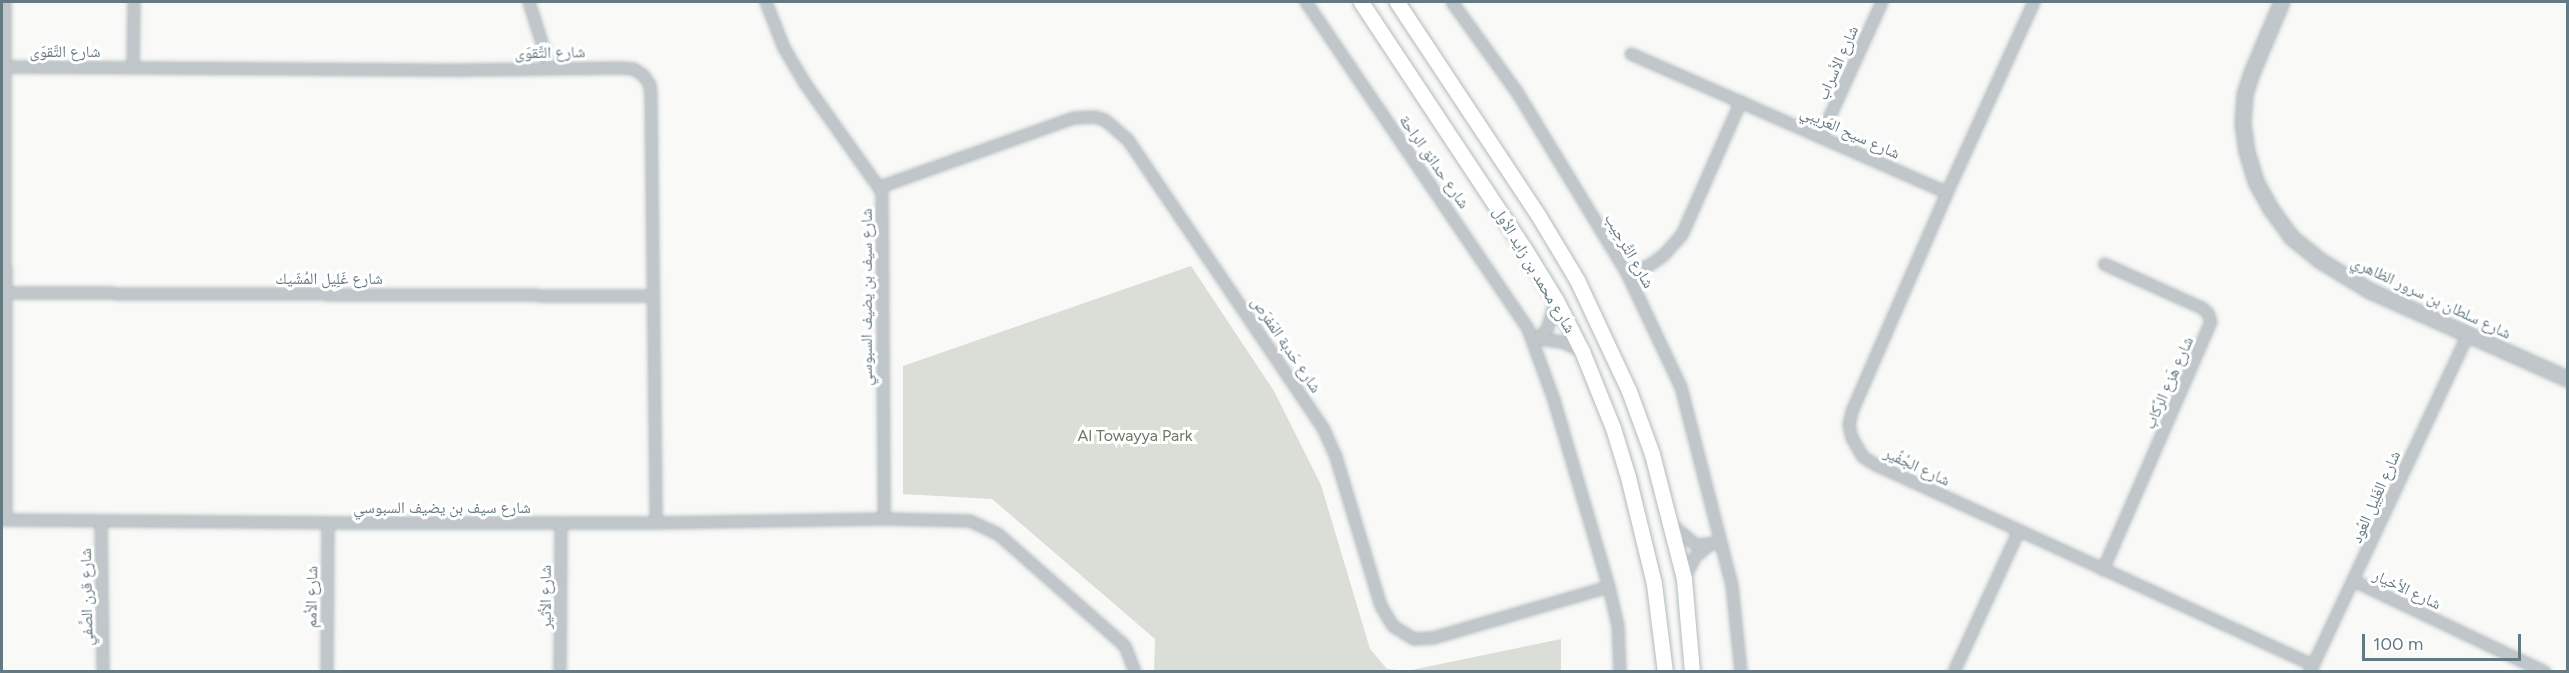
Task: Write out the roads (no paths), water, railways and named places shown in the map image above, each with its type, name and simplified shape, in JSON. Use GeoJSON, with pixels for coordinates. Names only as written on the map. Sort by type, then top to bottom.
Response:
{"type":"FeatureCollection","features":[{"type":"Feature","properties":{"kind":"main road","name":"شارع محمد بن زايد الأول"},"geometry":{"type":"LineString","coordinates":[[1361,2],[1556,300],[1582,351],[1613,428],[1628,477],[1654,584],[1665,672]]}},
{"type":"Feature","properties":{"kind":"main road","name":"شارع محمد بن زايد الأول"},"geometry":{"type":"LineString","coordinates":[[1397,2],[1538,215],[1577,280],[1629,391],[1652,454],[1684,579],[1692,672]]}},
{"type":"Feature","properties":{"kind":"street"},"geometry":{"type":"LineString","coordinates":[[4,520],[5,2]]}},
{"type":"Feature","properties":{"kind":"street"},"geometry":{"type":"LineString","coordinates":[[133,67],[134,2]]}},
{"type":"Feature","properties":{"kind":"street"},"geometry":{"type":"LineString","coordinates":[[529,2],[550,68]]}},
{"type":"Feature","properties":{"kind":"street","name":"شارع سيف بن يضيف السبوسي"},"geometry":{"type":"LineString","coordinates":[[766,2],[784,48],[806,85],[880,187],[883,225],[884,519]]}},
{"type":"Feature","properties":{"kind":"street","name":"شارع حدائق الراحة"},"geometry":{"type":"LineString","coordinates":[[1306,2],[1537,340],[1609,587],[1618,625],[1620,672]]}},
{"type":"Feature","properties":{"kind":"street","name":"شارع التَّرحِيب"},"geometry":{"type":"LineString","coordinates":[[1452,2],[1517,93],[1627,273],[1681,387],[1714,544],[1731,585],[1741,672]]}},
{"type":"Feature","properties":{"kind":"street","name":"شارع الأسراب"},"geometry":{"type":"LineString","coordinates":[[1821,136],[1882,2]]}},
{"type":"Feature","properties":{"kind":"street","name":"شارع الجُفِّير"},"geometry":{"type":"LineString","coordinates":[[2034,2],[1947,193],[1852,412],[1849,425],[1851,438],[1863,458],[1876,465],[2312,668]]}},
{"type":"Feature","properties":{"kind":"street","name":"شارع سلطان بن سرور الظاهري"},"geometry":{"type":"LineString","coordinates":[[2282,2],[2252,73],[2245,95],[2243,124],[2247,152],[2256,182],[2271,209],[2291,237],[2343,276],[2568,379]]}},
{"type":"Feature","properties":{"kind":"street","name":"شارع سيح العَريبي"},"geometry":{"type":"LineString","coordinates":[[1631,54],[1947,193]]}},
{"type":"Feature","properties":{"kind":"street","name":"شارع التَّقوَى"},"geometry":{"type":"LineString","coordinates":[[6,67],[634,69],[644,76],[650,86],[656,523]]}},
{"type":"Feature","properties":{"kind":"street"},"geometry":{"type":"LineString","coordinates":[[1627,273],[1647,267],[1663,256],[1682,235],[1741,102]]}},
{"type":"Feature","properties":{"kind":"street","name":"شارع حَدبة المَفرَص"},"geometry":{"type":"LineString","coordinates":[[880,187],[1074,118],[1095,117],[1106,120],[1128,140],[1324,430],[1336,457],[1381,606],[1393,626],[1414,639],[1433,638],[1609,587]]}},
{"type":"Feature","properties":{"kind":"street","name":"شارع هَزع الرِّكاب"},"geometry":{"type":"LineString","coordinates":[[2103,570],[2211,322],[2208,313],[2202,308],[2104,264]]}},
{"type":"Feature","properties":{"kind":"street","name":"شارع غَلِيل المُشَيك"},"geometry":{"type":"LineString","coordinates":[[6,293],[652,296]]}},
{"type":"Feature","properties":{"kind":"street"},"geometry":{"type":"LineString","coordinates":[[1537,340],[1547,330],[1556,300]]}},
{"type":"Feature","properties":{"kind":"street","name":"شارع الغَلِيل العُود"},"geometry":{"type":"LineString","coordinates":[[2312,668],[2468,334]]}},
{"type":"Feature","properties":{"kind":"street"},"geometry":{"type":"LineString","coordinates":[[1537,340],[1562,342],[1582,351]]}},
{"type":"Feature","properties":{"kind":"street","name":"شارع سيف بن يضيف السبوسي"},"geometry":{"type":"LineString","coordinates":[[4,520],[328,523],[656,523],[884,519],[970,521],[998,534],[1125,646],[1135,672]]}},
{"type":"Feature","properties":{"kind":"street","name":"شارع قرن الصَّفي"},"geometry":{"type":"LineString","coordinates":[[101,521],[103,672]]}},
{"type":"Feature","properties":{"kind":"street"},"geometry":{"type":"LineString","coordinates":[[1669,522],[1688,541],[1696,545],[1714,544]]}},
{"type":"Feature","properties":{"kind":"street","name":"شارع الأمم"},"geometry":{"type":"LineString","coordinates":[[327,672],[328,523]]}},
{"type":"Feature","properties":{"kind":"street","name":"شارع الأثير"},"geometry":{"type":"LineString","coordinates":[[560,672],[561,523]]}},
{"type":"Feature","properties":{"kind":"street"},"geometry":{"type":"LineString","coordinates":[[1954,672],[2019,531]]}},
{"type":"Feature","properties":{"kind":"street"},"geometry":{"type":"LineString","coordinates":[[1684,579],[1695,557],[1714,544]]}},
{"type":"Feature","properties":{"kind":"street","name":"شارع الأخيار"},"geometry":{"type":"LineString","coordinates":[[2354,581],[2545,672]]}},
{"type":"Feature","properties":{"kind":"park label","name":"Al Towayya Park"},"geometry":{"type":"Point","coordinates":[1135,436]}}]}
